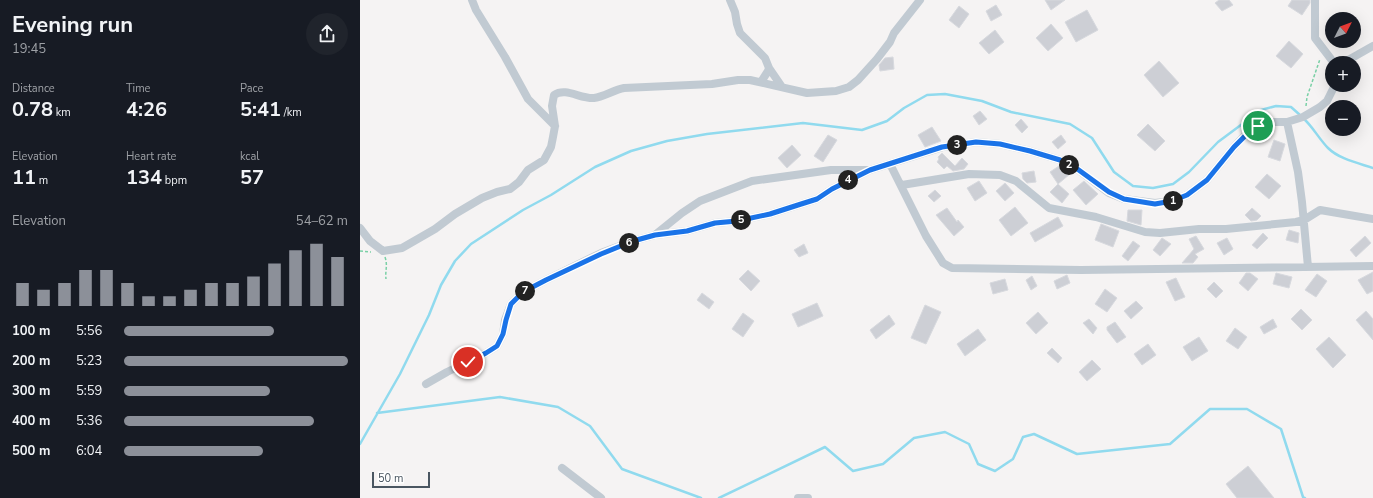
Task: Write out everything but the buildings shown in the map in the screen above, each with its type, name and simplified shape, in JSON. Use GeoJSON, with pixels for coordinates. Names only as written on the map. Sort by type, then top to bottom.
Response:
{"type":"FeatureCollection","features":[{"type":"Feature","properties":{"kind":"street"},"geometry":{"type":"LineString","coordinates":[[472,0],[476,10],[505,57],[528,99],[554,126]]}},
{"type":"Feature","properties":{"kind":"street"},"geometry":{"type":"LineString","coordinates":[[730,0],[735,12],[740,33],[765,58],[769,68],[782,87]]}},
{"type":"Feature","properties":{"kind":"street"},"geometry":{"type":"LineString","coordinates":[[360,228],[383,252],[402,248],[482,198],[515,186],[528,170],[544,160],[551,147],[554,126],[552,101],[554,95],[558,92],[568,92],[578,96],[595,98],[613,90],[624,88],[712,84],[738,80],[750,80],[807,92],[836,91],[848,87],[858,80],[877,59],[890,42],[894,33],[920,0]]}},
{"type":"Feature","properties":{"kind":"street"},"geometry":{"type":"LineString","coordinates":[[1315,0],[1314,34],[1317,42],[1328,56]]}},
{"type":"Feature","properties":{"kind":"street"},"geometry":{"type":"LineString","coordinates":[[1355,56],[1373,46]]}},
{"type":"Feature","properties":{"kind":"street"},"geometry":{"type":"LineString","coordinates":[[761,82],[769,68]]}},
{"type":"Feature","properties":{"kind":"street"},"geometry":{"type":"LineString","coordinates":[[426,384],[497,346],[503,334],[511,304],[523,292],[601,254],[633,241],[655,235],[687,231],[715,223],[737,221],[777,212],[817,199],[832,189],[870,170],[942,147],[976,142],[1000,144],[1060,160],[1076,168],[1109,192],[1124,199],[1155,204],[1172,201],[1187,195],[1207,180],[1234,147],[1247,134],[1258,126],[1271,122],[1287,122],[1304,116],[1320,107],[1327,101],[1332,92]]}},
{"type":"Feature","properties":{"kind":"street"},"geometry":{"type":"LineString","coordinates":[[1287,122],[1298,172],[1308,267]]}},
{"type":"Feature","properties":{"kind":"street"},"geometry":{"type":"LineString","coordinates":[[890,164],[933,248],[943,263],[952,268],[1081,270],[1373,266]]}},
{"type":"Feature","properties":{"kind":"street"},"geometry":{"type":"LineString","coordinates":[[655,235],[682,213],[700,201],[752,181],[831,170],[870,170]]}},
{"type":"Feature","properties":{"kind":"street"},"geometry":{"type":"LineString","coordinates":[[902,185],[969,174],[1000,175],[1016,181],[1050,208],[1096,217],[1146,232],[1160,233],[1199,229],[1226,229],[1296,222],[1304,220],[1320,210],[1373,219]]}},
{"type":"Feature","properties":{"kind":"street"},"geometry":{"type":"LineString","coordinates":[[562,468],[601,498]]}},
{"type":"Feature","properties":{"kind":"street"},"geometry":{"type":"LineString","coordinates":[[798,498],[808,498]]}},
{"type":"Feature","properties":{"kind":"path"},"geometry":{"type":"LineString","coordinates":[[1304,116],[1307,96],[1323,50]]}},
{"type":"Feature","properties":{"kind":"path"},"geometry":{"type":"LineString","coordinates":[[383,252],[388,265],[386,279]]}},
{"type":"Feature","properties":{"kind":"waterway"},"geometry":{"type":"LineString","coordinates":[[360,444],[400,374],[429,315],[441,285],[455,261],[471,244],[523,210],[551,195],[595,167],[631,151],[667,141],[707,134],[803,123],[862,130],[887,121],[904,108],[927,95],[945,94],[982,101],[1011,112],[1070,124],[1092,138],[1114,172],[1133,186],[1153,188],[1173,184],[1189,172],[1218,142],[1261,110],[1276,106],[1291,107],[1300,115]]}},
{"type":"Feature","properties":{"kind":"waterway"},"geometry":{"type":"LineString","coordinates":[[1304,119],[1332,152],[1349,160],[1373,168]]}},
{"type":"Feature","properties":{"kind":"waterway"},"geometry":{"type":"LineString","coordinates":[[377,413],[500,397],[558,407],[590,426],[622,469],[701,498]]}},
{"type":"Feature","properties":{"kind":"waterway"},"geometry":{"type":"LineString","coordinates":[[719,498],[825,447],[853,471],[883,464],[914,438],[945,432],[969,444],[978,464],[995,471],[1013,459],[1023,437],[1034,434],[1077,454],[1170,444],[1210,409],[1247,409],[1281,429],[1303,497],[1305,498]]}},
{"type":"Feature","properties":{"kind":"route"},"geometry":{"type":"LineString","coordinates":[[468,362],[497,346],[503,334],[511,304],[523,292],[601,254],[633,241],[655,235],[687,231],[715,223],[737,221],[770,214],[817,199],[852,178],[875,168],[942,147],[976,142],[1000,144],[1030,151],[1060,160],[1076,168],[1095,183],[1124,199],[1155,204],[1172,201],[1187,195],[1207,180],[1234,147],[1247,134],[1258,126]]}}]}
